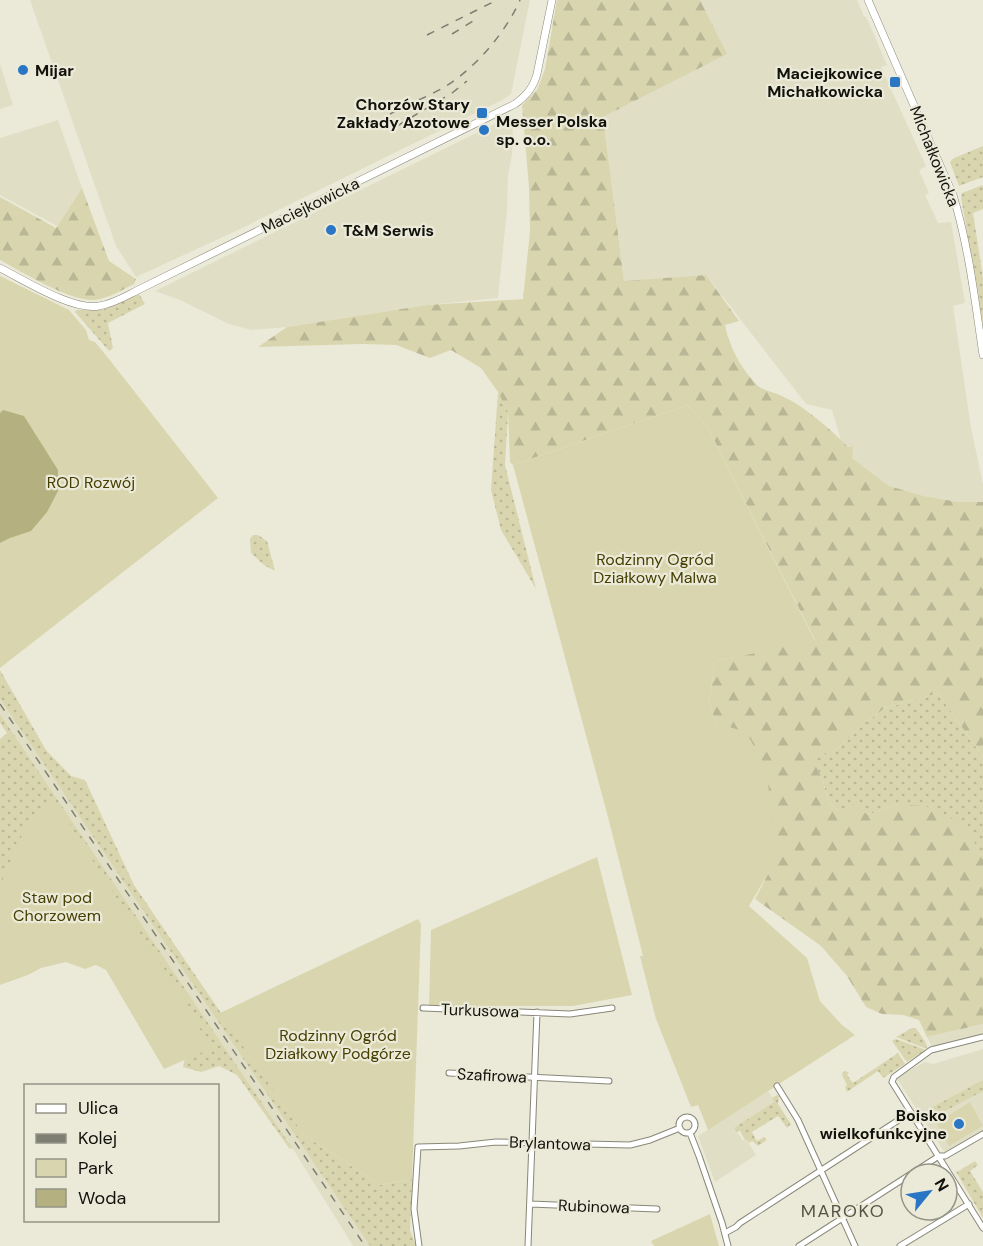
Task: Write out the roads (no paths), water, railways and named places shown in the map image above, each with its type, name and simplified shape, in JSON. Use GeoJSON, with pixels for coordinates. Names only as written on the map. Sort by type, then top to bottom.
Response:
{"type":"FeatureCollection","features":[{"type":"Feature","properties":{"kind":"street","name":"Maciejkowicka"},"geometry":{"type":"LineString","coordinates":[[0,268],[68,302],[81,306],[109,304],[512,105],[526,96],[537,74],[552,0]]}},
{"type":"Feature","properties":{"kind":"street","name":"Michałkowicka"},"geometry":{"type":"LineString","coordinates":[[868,0],[953,195],[961,222],[971,274],[983,355]]}},
{"type":"Feature","properties":{"kind":"street","name":"Turkusowa"},"geometry":{"type":"LineString","coordinates":[[423,1008],[570,1014],[612,1008]]}},
{"type":"Feature","properties":{"kind":"street","name":"Turkusowa"},"geometry":{"type":"LineString","coordinates":[[534,1077],[537,1012]]}},
{"type":"Feature","properties":{"kind":"street"},"geometry":{"type":"LineString","coordinates":[[983,1036],[931,1050],[894,1077],[892,1082],[983,1228]]}},
{"type":"Feature","properties":{"kind":"street","name":"Szafirowa"},"geometry":{"type":"LineString","coordinates":[[449,1073],[609,1081]]}},
{"type":"Feature","properties":{"kind":"street","name":"Szafirowa"},"geometry":{"type":"LineString","coordinates":[[532,1143],[534,1077]]}},
{"type":"Feature","properties":{"kind":"street"},"geometry":{"type":"LineString","coordinates":[[777,1086],[798,1120],[855,1246]]}},
{"type":"Feature","properties":{"kind":"street"},"geometry":{"type":"LineString","coordinates":[[725,1233],[911,1112]]}},
{"type":"Feature","properties":{"kind":"street"},"geometry":{"type":"LineString","coordinates":[[687,1117],[693,1120],[695,1126],[690,1133],[683,1132],[680,1128],[682,1119],[687,1117]]}},
{"type":"Feature","properties":{"kind":"street","name":"Brylantowa"},"geometry":{"type":"LineString","coordinates":[[419,1246],[414,1209],[418,1147],[459,1146],[485,1142],[630,1145],[680,1128]]}},
{"type":"Feature","properties":{"kind":"street"},"geometry":{"type":"LineString","coordinates":[[690,1133],[728,1246]]}},
{"type":"Feature","properties":{"kind":"street"},"geometry":{"type":"LineString","coordinates":[[799,1246],[939,1156],[945,1156],[983,1134]]}},
{"type":"Feature","properties":{"kind":"street"},"geometry":{"type":"LineString","coordinates":[[528,1246],[532,1143]]}},
{"type":"Feature","properties":{"kind":"street","name":"Rubinowa"},"geometry":{"type":"LineString","coordinates":[[530,1204],[657,1209]]}},
{"type":"Feature","properties":{"kind":"street"},"geometry":{"type":"LineString","coordinates":[[900,1246],[969,1204]]}},
{"type":"Feature","properties":{"kind":"water"},"geometry":{"type":"Polygon","coordinates":[[[3,410],[24,416],[58,470],[58,491],[47,512],[31,531],[0,543],[0,413],[3,410]]]}},
{"type":"Feature","properties":{"kind":"railway"},"geometry":{"type":"LineString","coordinates":[[427,35],[497,0]]}},
{"type":"Feature","properties":{"kind":"railway"},"geometry":{"type":"LineString","coordinates":[[390,114],[441,89],[465,72],[497,38],[520,0]]}},
{"type":"Feature","properties":{"kind":"railway"},"geometry":{"type":"LineString","coordinates":[[452,34],[473,21]]}},
{"type":"Feature","properties":{"kind":"railway"},"geometry":{"type":"LineString","coordinates":[[397,126],[452,93],[467,81]]}},
{"type":"Feature","properties":{"kind":"railway"},"geometry":{"type":"LineString","coordinates":[[0,704],[365,1246]]}},
{"type":"Feature","properties":{"kind":"place","name":"Mijar"},"geometry":{"type":"Point","coordinates":[23,70]}},
{"type":"Feature","properties":{"kind":"place","name":"Maciejkowice Michałkowicka"},"geometry":{"type":"Point","coordinates":[895,82]}},
{"type":"Feature","properties":{"kind":"place","name":"Chorzów Stary Zakłady Azotowe"},"geometry":{"type":"Point","coordinates":[482,113]}},
{"type":"Feature","properties":{"kind":"place","name":"Messer Polska sp. o.o."},"geometry":{"type":"Point","coordinates":[484,130]}},
{"type":"Feature","properties":{"kind":"place","name":"T&M Serwis"},"geometry":{"type":"Point","coordinates":[331,230]}},
{"type":"Feature","properties":{"kind":"place","name":"Boisko wielkofunkcyjne"},"geometry":{"type":"Point","coordinates":[959,1124]}},
{"type":"Feature","properties":{"kind":"district","name":"MAROKO"},"geometry":{"type":"Point","coordinates":[843,1211]}},
{"type":"Feature","properties":{"kind":"park label","name":"ROD Rozwój"},"geometry":{"type":"Point","coordinates":[91,482]}},
{"type":"Feature","properties":{"kind":"park label","name":"Rodzinny Ogród Działkowy Malwa"},"geometry":{"type":"Point","coordinates":[655,568]}},
{"type":"Feature","properties":{"kind":"park label","name":"Staw pod Chorzowem"},"geometry":{"type":"Point","coordinates":[57,906]}},
{"type":"Feature","properties":{"kind":"park label","name":"Rodzinny Ogród Działkowy Podgórze"},"geometry":{"type":"Point","coordinates":[338,1044]}}]}
